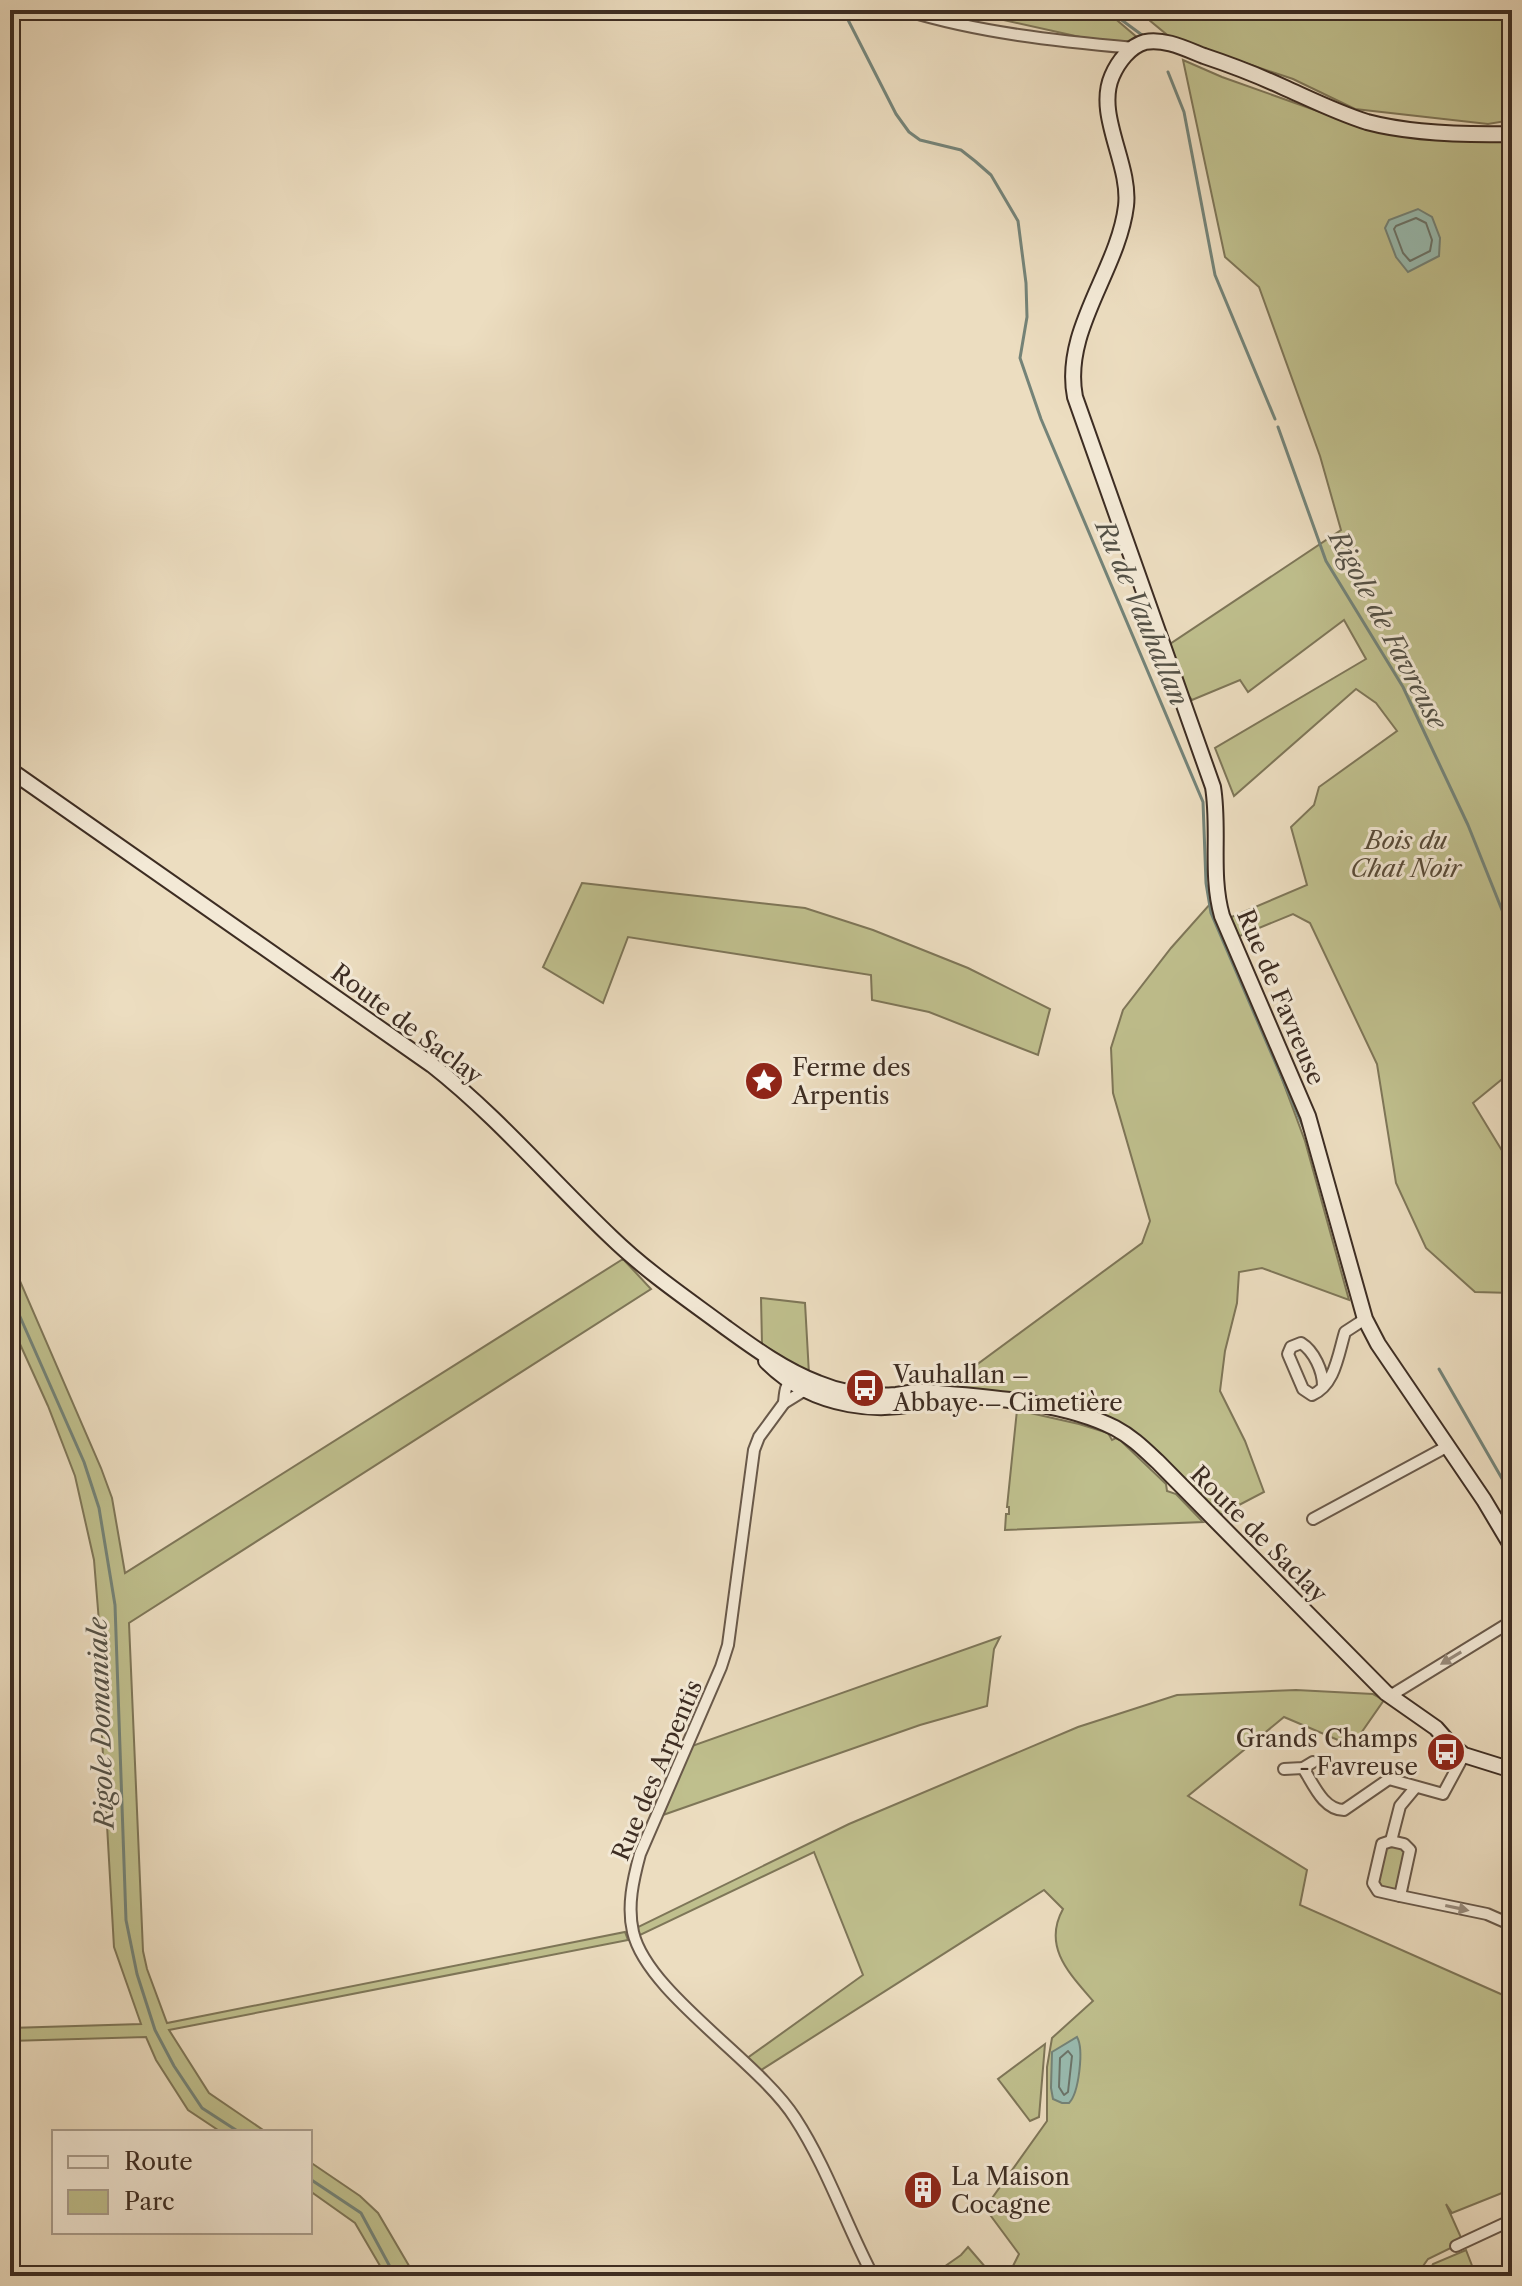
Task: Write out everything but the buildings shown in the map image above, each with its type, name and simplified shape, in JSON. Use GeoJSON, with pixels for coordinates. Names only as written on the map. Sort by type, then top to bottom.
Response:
{"type":"FeatureCollection","features":[{"type":"Feature","properties":{"kind":"main road"},"geometry":{"type":"LineString","coordinates":[[1134,48],[1152,42],[1179,46],[1372,123],[1424,130],[1512,134]]}},
{"type":"Feature","properties":{"kind":"main road","name":"Rue de Favreuse"},"geometry":{"type":"LineString","coordinates":[[1134,48],[1118,65],[1108,88],[1107,103],[1126,187],[1125,214],[1080,337],[1072,368],[1075,397],[1213,787],[1217,811],[1217,900],[1222,916],[1308,1116],[1365,1319],[1378,1344],[1512,1544]]}},
{"type":"Feature","properties":{"kind":"main road","name":"Route de Saclay"},"geometry":{"type":"LineString","coordinates":[[10,770],[441,1072],[631,1255],[751,1346],[803,1376],[838,1390],[866,1395],[923,1391],[993,1399],[1073,1413],[1114,1428],[1131,1438],[1390,1696],[1436,1728],[1464,1755],[1512,1770]]}},
{"type":"Feature","properties":{"kind":"main road","name":"Route de Saclay"},"geometry":{"type":"LineString","coordinates":[[751,1346],[789,1381],[834,1402],[861,1407],[894,1407],[926,1402],[943,1395]]}},
{"type":"Feature","properties":{"kind":"street"},"geometry":{"type":"LineString","coordinates":[[905,10],[933,19],[1035,39],[1134,48]]}},
{"type":"Feature","properties":{"kind":"street"},"geometry":{"type":"LineString","coordinates":[[1323,1386],[1310,1349],[1301,1343],[1291,1347],[1288,1354],[1303,1389],[1312,1395],[1321,1391],[1332,1376],[1345,1332],[1365,1319]]}},
{"type":"Feature","properties":{"kind":"street","name":"Route de Saclay"},"geometry":{"type":"LineString","coordinates":[[789,1381],[795,1378],[827,1392],[838,1390]]}},
{"type":"Feature","properties":{"kind":"street","name":"Rue des Arpentis"},"geometry":{"type":"LineString","coordinates":[[784,1403],[789,1381]]}},
{"type":"Feature","properties":{"kind":"street","name":"Rue des Arpentis"},"geometry":{"type":"LineString","coordinates":[[805,1390],[784,1403],[759,1437],[754,1450],[732,1619],[721,1667],[640,1854],[632,1881],[630,1909],[633,1934],[644,1958],[661,1981],[766,2083],[795,2117],[873,2276]]}},
{"type":"Feature","properties":{"kind":"street"},"geometry":{"type":"LineString","coordinates":[[1313,1519],[1448,1446]]}},
{"type":"Feature","properties":{"kind":"street"},"geometry":{"type":"LineString","coordinates":[[1390,1696],[1512,1621]]}},
{"type":"Feature","properties":{"kind":"street"},"geometry":{"type":"LineString","coordinates":[[1284,1769],[1308,1765],[1326,1803],[1336,1810],[1344,1810],[1388,1775],[1415,1788],[1443,1794],[1464,1755]]}},
{"type":"Feature","properties":{"kind":"street"},"geometry":{"type":"LineString","coordinates":[[1391,1841],[1400,1806],[1415,1788]]}},
{"type":"Feature","properties":{"kind":"street"},"geometry":{"type":"LineString","coordinates":[[1400,1896],[1410,1850],[1404,1844],[1391,1841],[1382,1844],[1373,1883],[1378,1891],[1400,1896],[1487,1914],[1512,1925]]}},
{"type":"Feature","properties":{"kind":"street"},"geometry":{"type":"LineString","coordinates":[[1456,2246],[1512,2220]]}},
{"type":"Feature","properties":{"kind":"green space"},"geometry":{"type":"Polygon","coordinates":[[[959,10],[1105,10],[1139,39],[1098,41],[959,10]]]}},
{"type":"Feature","properties":{"kind":"green space"},"geometry":{"type":"Polygon","coordinates":[[[1137,10],[1500,10],[1512,30],[1512,120],[1488,124],[1355,109],[1293,79],[1171,38],[1137,10]]]}},
{"type":"Feature","properties":{"kind":"green space","name":"Bois du Chat Noir"},"geometry":{"type":"Polygon","coordinates":[[[1183,60],[1357,125],[1512,143],[1512,1071],[1473,1103],[1512,1167],[1512,1293],[1475,1292],[1426,1248],[1396,1183],[1377,1064],[1310,923],[1293,914],[1235,938],[1229,918],[1307,885],[1291,827],[1314,805],[1319,787],[1397,731],[1376,703],[1356,689],[1234,796],[1215,748],[1366,659],[1344,620],[1248,692],[1240,680],[1192,700],[1183,689],[1167,646],[1341,530],[1320,456],[1259,287],[1225,257],[1183,60]]]}},
{"type":"Feature","properties":{"kind":"green space"},"geometry":{"type":"Polygon","coordinates":[[[582,883],[805,908],[873,930],[968,968],[1050,1009],[1038,1055],[929,1012],[872,1000],[871,975],[628,937],[603,1003],[543,967],[582,883]]]}},
{"type":"Feature","properties":{"kind":"green space"},"geometry":{"type":"Polygon","coordinates":[[[1210,904],[1259,1017],[1305,1141],[1349,1300],[1262,1268],[1239,1272],[1237,1303],[1225,1351],[1220,1391],[1245,1441],[1264,1492],[1218,1516],[1108,1427],[1009,1396],[952,1387],[956,1380],[1142,1243],[1150,1221],[1113,1093],[1111,1048],[1123,1010],[1210,904]]]}},
{"type":"Feature","properties":{"kind":"green space"},"geometry":{"type":"Polygon","coordinates":[[[10,1258],[112,1498],[125,1573],[623,1259],[651,1289],[129,1623],[143,1951],[167,2023],[625,1932],[628,1940],[169,2030],[209,2093],[263,2130],[218,2130],[188,2110],[156,2060],[146,2037],[10,2041],[10,2028],[141,2024],[114,1947],[94,1560],[75,1476],[10,1322],[10,1258]]]}},
{"type":"Feature","properties":{"kind":"green space"},"geometry":{"type":"Polygon","coordinates":[[[761,1298],[805,1303],[809,1374],[762,1344],[761,1298]]]}},
{"type":"Feature","properties":{"kind":"green space"},"geometry":{"type":"Polygon","coordinates":[[[1017,1410],[1079,1424],[1108,1433],[1112,1440],[1120,1440],[1166,1484],[1167,1491],[1176,1494],[1203,1522],[1005,1530],[1017,1410]]]}},
{"type":"Feature","properties":{"kind":"green space"},"geometry":{"type":"Polygon","coordinates":[[[1000,1637],[994,1649],[987,1706],[920,1725],[663,1815],[692,1746],[1000,1637]]]}},
{"type":"Feature","properties":{"kind":"green space"},"geometry":{"type":"Polygon","coordinates":[[[1296,1690],[1373,1694],[1384,1700],[1352,1746],[1284,1717],[1188,1796],[1307,1870],[1300,1905],[1512,1999],[1512,2189],[1452,2213],[1446,2204],[1463,2242],[1428,2259],[1416,2276],[1022,2276],[1012,2268],[1019,2254],[985,2208],[1047,2121],[1047,2067],[1052,2038],[1093,2001],[1068,1970],[1057,1948],[1057,1923],[1063,1909],[1044,1890],[758,2072],[746,2059],[863,1975],[814,1852],[638,1936],[638,1927],[849,1824],[1078,1727],[1177,1695],[1296,1690]]]}},
{"type":"Feature","properties":{"kind":"green space"},"geometry":{"type":"Polygon","coordinates":[[[1400,1847],[1406,1854],[1399,1888],[1389,1889],[1376,1881],[1386,1848],[1400,1847]]]}},
{"type":"Feature","properties":{"kind":"green space"},"geometry":{"type":"Polygon","coordinates":[[[1045,2044],[1039,2117],[1030,2121],[998,2079],[1045,2044]]]}},
{"type":"Feature","properties":{"kind":"green space"},"geometry":{"type":"Polygon","coordinates":[[[312,2163],[360,2196],[378,2213],[415,2276],[386,2276],[355,2223],[312,2192],[312,2163]]]}},
{"type":"Feature","properties":{"kind":"green space"},"geometry":{"type":"Polygon","coordinates":[[[968,2247],[993,2276],[931,2276],[961,2255],[968,2247]]]}},
{"type":"Feature","properties":{"kind":"green space"},"geometry":{"type":"Polygon","coordinates":[[[1466,2250],[1476,2276],[1427,2276],[1433,2264],[1466,2250]]]}},
{"type":"Feature","properties":{"kind":"water"},"geometry":{"type":"Polygon","coordinates":[[[1418,209],[1432,217],[1440,238],[1439,256],[1408,272],[1396,257],[1385,228],[1389,220],[1418,209]]]}},
{"type":"Feature","properties":{"kind":"water"},"geometry":{"type":"Polygon","coordinates":[[[1077,2037],[1080,2051],[1078,2081],[1073,2098],[1069,2103],[1062,2103],[1053,2099],[1052,2052],[1077,2037]]]}},
{"type":"Feature","properties":{"kind":"waterway","name":"Ru de Vauhallan"},"geometry":{"type":"LineString","coordinates":[[843,10],[896,114],[909,132],[920,140],[961,150],[975,161],[991,175],[1018,221],[1027,317],[1020,358],[1041,419],[1203,802],[1206,883],[1211,913],[1307,1136]]}},
{"type":"Feature","properties":{"kind":"waterway","name":"Rigole de Favreuse"},"geometry":{"type":"LineString","coordinates":[[1108,10],[1142,35]]}},
{"type":"Feature","properties":{"kind":"waterway","name":"Rigole de Favreuse"},"geometry":{"type":"LineString","coordinates":[[1168,72],[1184,112],[1215,275],[1275,419]]}},
{"type":"Feature","properties":{"kind":"waterway","name":"Rigole de Favreuse"},"geometry":{"type":"LineString","coordinates":[[1278,427],[1326,561],[1403,687],[1468,825],[1512,935]]}},
{"type":"Feature","properties":{"kind":"waterway","name":"Ru de Vauhallan"},"geometry":{"type":"LineString","coordinates":[[1330,1220],[1348,1286]]}},
{"type":"Feature","properties":{"kind":"waterway","name":"Rigole Domaniale"},"geometry":{"type":"LineString","coordinates":[[10,1294],[84,1462],[99,1508],[115,1605],[126,1920],[137,1974],[155,2030],[174,2066],[202,2108],[236,2130]]}},
{"type":"Feature","properties":{"kind":"waterway","name":"Ru de Vauhallan"},"geometry":{"type":"LineString","coordinates":[[1439,1369],[1512,1496]]}},
{"type":"Feature","properties":{"kind":"waterway","name":"Rigole Domaniale"},"geometry":{"type":"LineString","coordinates":[[312,2180],[361,2213],[395,2276]]}},
{"type":"Feature","properties":{"kind":"place","name":"Ferme des Arpentis"},"geometry":{"type":"Point","coordinates":[764,1081]}},
{"type":"Feature","properties":{"kind":"place","name":"Vauhallan – Abbaye – Cimetière"},"geometry":{"type":"Point","coordinates":[865,1388]}},
{"type":"Feature","properties":{"kind":"place","name":"Grands Champs - Favreuse"},"geometry":{"type":"Point","coordinates":[1446,1752]}},
{"type":"Feature","properties":{"kind":"place","name":"La Maison Cocagne"},"geometry":{"type":"Point","coordinates":[923,2190]}}]}
